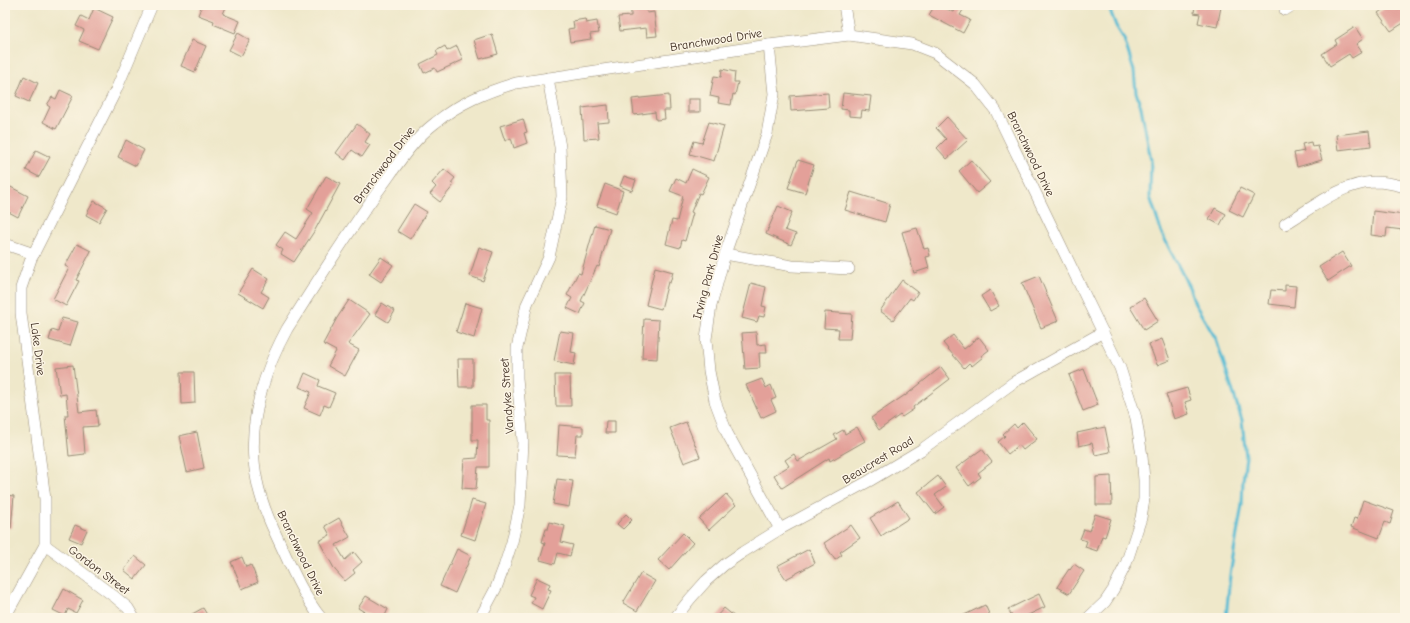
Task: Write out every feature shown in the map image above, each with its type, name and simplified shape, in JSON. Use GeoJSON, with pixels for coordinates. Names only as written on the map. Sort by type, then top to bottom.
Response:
{"type":"FeatureCollection","features":[{"type":"Feature","properties":{"kind":"street","name":"Lake Drive"},"geometry":{"type":"LineString","coordinates":[[5,617],[45,545],[45,500],[20,313],[21,288],[34,254],[116,90],[152,5]]}},
{"type":"Feature","properties":{"kind":"street"},"geometry":{"type":"LineString","coordinates":[[844,5],[850,35]]}},
{"type":"Feature","properties":{"kind":"street","name":"Branchwood Drive"},"geometry":{"type":"LineString","coordinates":[[321,618],[306,596],[277,538],[257,481],[254,462],[254,443],[256,419],[264,379],[275,350],[287,329],[370,203],[408,150],[420,136],[434,123],[471,99],[516,83],[769,45],[850,35],[912,44],[935,53],[976,84],[996,111],[1120,368],[1136,418],[1142,456],[1144,499],[1141,518],[1126,564],[1105,602],[1088,618]]}},
{"type":"Feature","properties":{"kind":"street","name":"Irving Park Drive"},"geometry":{"type":"LineString","coordinates":[[769,45],[774,94],[767,134],[725,254],[711,306],[706,339],[709,371],[715,401],[727,433],[780,529]]}},
{"type":"Feature","properties":{"kind":"street","name":"Vandyke Street"},"geometry":{"type":"LineString","coordinates":[[480,618],[496,588],[504,567],[512,542],[520,505],[523,441],[517,378],[517,348],[527,304],[549,257],[562,197],[560,147],[548,78]]}},
{"type":"Feature","properties":{"kind":"street"},"geometry":{"type":"LineString","coordinates":[[1285,224],[1340,190],[1353,185],[1374,182],[1405,187]]}},
{"type":"Feature","properties":{"kind":"street"},"geometry":{"type":"LineString","coordinates":[[5,244],[34,254]]}},
{"type":"Feature","properties":{"kind":"street"},"geometry":{"type":"LineString","coordinates":[[725,254],[792,266],[849,269]]}},
{"type":"Feature","properties":{"kind":"street","name":"Beaucrest Road"},"geometry":{"type":"LineString","coordinates":[[675,618],[698,590],[724,565],[780,529],[895,466],[921,450],[1014,382],[1103,332]]}},
{"type":"Feature","properties":{"kind":"street","name":"Gordon Street"},"geometry":{"type":"LineString","coordinates":[[45,545],[115,597],[128,608],[134,618]]}},
{"type":"Feature","properties":{"kind":"building"},"geometry":{"type":"Polygon","coordinates":[[[202,5],[227,5],[223,14],[240,21],[235,33],[213,24],[214,21],[198,15],[202,5]]]}},
{"type":"Feature","properties":{"kind":"building"},"geometry":{"type":"Polygon","coordinates":[[[646,5],[647,13],[654,12],[657,36],[647,37],[646,28],[620,31],[618,17],[631,16],[631,7],[646,5]]]}},
{"type":"Feature","properties":{"kind":"building"},"geometry":{"type":"Polygon","coordinates":[[[935,5],[939,5],[953,12],[956,6],[963,10],[960,15],[970,20],[963,33],[929,15],[935,5]]]}},
{"type":"Feature","properties":{"kind":"building"},"geometry":{"type":"Polygon","coordinates":[[[1195,5],[1215,5],[1221,7],[1217,27],[1198,23],[1200,14],[1194,13],[1195,5]]]}},
{"type":"Feature","properties":{"kind":"building"},"geometry":{"type":"Polygon","coordinates":[[[1389,5],[1394,5],[1398,10],[1405,5],[1405,22],[1391,31],[1378,13],[1389,5]]]}},
{"type":"Feature","properties":{"kind":"building"},"geometry":{"type":"Polygon","coordinates":[[[94,8],[113,17],[98,49],[79,41],[84,30],[76,26],[81,16],[89,20],[94,8]]]}},
{"type":"Feature","properties":{"kind":"building"},"geometry":{"type":"Polygon","coordinates":[[[585,19],[586,23],[597,21],[599,33],[590,34],[591,39],[570,42],[568,29],[574,28],[573,21],[585,19]]]}},
{"type":"Feature","properties":{"kind":"building"},"geometry":{"type":"Polygon","coordinates":[[[1355,27],[1363,39],[1356,44],[1362,52],[1352,58],[1349,54],[1330,66],[1322,54],[1337,44],[1335,40],[1355,27]]]}},
{"type":"Feature","properties":{"kind":"building"},"geometry":{"type":"Polygon","coordinates":[[[238,33],[250,40],[241,56],[229,50],[238,33]]]}},
{"type":"Feature","properties":{"kind":"building"},"geometry":{"type":"Polygon","coordinates":[[[492,34],[498,54],[480,59],[474,40],[492,34]]]}},
{"type":"Feature","properties":{"kind":"building"},"geometry":{"type":"Polygon","coordinates":[[[192,40],[206,46],[195,72],[181,66],[192,40]]]}},
{"type":"Feature","properties":{"kind":"building"},"geometry":{"type":"Polygon","coordinates":[[[445,46],[447,51],[457,46],[463,60],[437,72],[435,68],[424,73],[420,64],[438,55],[436,51],[445,46]]]}},
{"type":"Feature","properties":{"kind":"building"},"geometry":{"type":"Polygon","coordinates":[[[722,69],[735,72],[734,82],[738,82],[735,95],[733,94],[731,105],[718,103],[719,98],[710,96],[714,76],[721,77],[722,69]]]}},
{"type":"Feature","properties":{"kind":"building"},"geometry":{"type":"Polygon","coordinates":[[[24,76],[38,83],[29,102],[16,96],[24,76]]]}},
{"type":"Feature","properties":{"kind":"building"},"geometry":{"type":"Polygon","coordinates":[[[60,90],[73,96],[56,129],[43,122],[50,107],[47,105],[52,97],[56,99],[60,90]]]}},
{"type":"Feature","properties":{"kind":"building"},"geometry":{"type":"Polygon","coordinates":[[[828,93],[829,108],[791,111],[790,96],[828,93]]]}},
{"type":"Feature","properties":{"kind":"building"},"geometry":{"type":"Polygon","coordinates":[[[843,93],[871,96],[869,111],[862,110],[861,117],[849,116],[849,110],[841,109],[843,93]]]}},
{"type":"Feature","properties":{"kind":"building"},"geometry":{"type":"Polygon","coordinates":[[[669,95],[670,110],[664,110],[665,119],[656,120],[655,112],[634,115],[632,99],[669,95]]]}},
{"type":"Feature","properties":{"kind":"building"},"geometry":{"type":"Polygon","coordinates":[[[688,99],[700,99],[700,112],[688,112],[688,99]]]}},
{"type":"Feature","properties":{"kind":"building"},"geometry":{"type":"Polygon","coordinates":[[[608,105],[609,122],[597,123],[599,138],[584,139],[582,108],[608,105]]]}},
{"type":"Feature","properties":{"kind":"building"},"geometry":{"type":"Polygon","coordinates":[[[947,117],[968,140],[947,159],[937,148],[946,139],[936,128],[947,117]]]}},
{"type":"Feature","properties":{"kind":"building"},"geometry":{"type":"Polygon","coordinates":[[[523,119],[527,132],[524,133],[527,143],[514,148],[511,138],[505,141],[500,126],[523,119]]]}},
{"type":"Feature","properties":{"kind":"building"},"geometry":{"type":"Polygon","coordinates":[[[709,122],[724,126],[714,161],[690,154],[694,141],[702,143],[709,122]]]}},
{"type":"Feature","properties":{"kind":"building"},"geometry":{"type":"Polygon","coordinates":[[[357,124],[370,134],[365,142],[370,145],[362,157],[352,150],[345,160],[336,153],[357,124]]]}},
{"type":"Feature","properties":{"kind":"building"},"geometry":{"type":"Polygon","coordinates":[[[1369,131],[1371,146],[1338,150],[1336,135],[1369,131]]]}},
{"type":"Feature","properties":{"kind":"building"},"geometry":{"type":"Polygon","coordinates":[[[126,140],[144,150],[136,166],[118,157],[126,140]]]}},
{"type":"Feature","properties":{"kind":"building"},"geometry":{"type":"Polygon","coordinates":[[[1311,142],[1312,147],[1318,146],[1322,160],[1297,167],[1294,153],[1304,151],[1302,144],[1311,142]]]}},
{"type":"Feature","properties":{"kind":"building"},"geometry":{"type":"Polygon","coordinates":[[[36,150],[50,157],[39,177],[26,170],[36,150]]]}},
{"type":"Feature","properties":{"kind":"building"},"geometry":{"type":"Polygon","coordinates":[[[798,160],[814,165],[805,193],[788,188],[798,160]]]}},
{"type":"Feature","properties":{"kind":"building"},"geometry":{"type":"Polygon","coordinates":[[[971,160],[990,182],[977,193],[959,171],[971,160]]]}},
{"type":"Feature","properties":{"kind":"building"},"geometry":{"type":"Polygon","coordinates":[[[444,169],[455,178],[451,183],[454,185],[440,202],[430,194],[436,187],[432,183],[444,169]]]}},
{"type":"Feature","properties":{"kind":"building"},"geometry":{"type":"Polygon","coordinates":[[[692,169],[709,177],[701,194],[699,193],[691,212],[693,213],[685,241],[682,240],[680,248],[666,244],[672,220],[677,221],[683,196],[670,191],[676,178],[686,183],[692,169]]]}},
{"type":"Feature","properties":{"kind":"building"},"geometry":{"type":"Polygon","coordinates":[[[326,176],[340,184],[315,230],[294,262],[281,254],[283,250],[276,245],[285,232],[296,239],[313,213],[307,209],[326,176]]]}},
{"type":"Feature","properties":{"kind":"building"},"geometry":{"type":"Polygon","coordinates":[[[624,176],[636,180],[632,191],[620,186],[624,176]]]}},
{"type":"Feature","properties":{"kind":"building"},"geometry":{"type":"Polygon","coordinates":[[[5,184],[28,196],[18,217],[5,210],[5,184]]]}},
{"type":"Feature","properties":{"kind":"building"},"geometry":{"type":"Polygon","coordinates":[[[605,184],[623,191],[616,213],[597,206],[605,184]]]}},
{"type":"Feature","properties":{"kind":"building"},"geometry":{"type":"Polygon","coordinates":[[[1240,188],[1254,195],[1243,217],[1229,210],[1240,188]]]}},
{"type":"Feature","properties":{"kind":"building"},"geometry":{"type":"Polygon","coordinates":[[[851,192],[890,204],[885,222],[845,210],[851,192]]]}},
{"type":"Feature","properties":{"kind":"building"},"geometry":{"type":"Polygon","coordinates":[[[94,201],[107,208],[99,222],[86,215],[94,201]]]}},
{"type":"Feature","properties":{"kind":"building"},"geometry":{"type":"Polygon","coordinates":[[[414,204],[427,212],[410,239],[397,231],[414,204]]]}},
{"type":"Feature","properties":{"kind":"building"},"geometry":{"type":"Polygon","coordinates":[[[778,206],[792,212],[785,230],[796,234],[791,245],[766,234],[778,206]]]}},
{"type":"Feature","properties":{"kind":"building"},"geometry":{"type":"Polygon","coordinates":[[[1215,208],[1226,214],[1220,225],[1209,219],[1215,208]]]}},
{"type":"Feature","properties":{"kind":"building"},"geometry":{"type":"Polygon","coordinates":[[[1373,211],[1404,215],[1403,230],[1387,228],[1386,237],[1371,235],[1373,211]]]}},
{"type":"Feature","properties":{"kind":"building"},"geometry":{"type":"Polygon","coordinates":[[[595,225],[610,229],[599,267],[597,266],[581,301],[585,303],[580,314],[567,308],[572,298],[567,295],[578,273],[581,274],[595,225]]]}},
{"type":"Feature","properties":{"kind":"building"},"geometry":{"type":"Polygon","coordinates":[[[917,228],[924,249],[928,248],[930,256],[926,257],[929,268],[914,273],[902,232],[917,228]]]}},
{"type":"Feature","properties":{"kind":"building"},"geometry":{"type":"Polygon","coordinates":[[[77,244],[91,251],[76,280],[79,281],[66,306],[53,299],[69,268],[65,266],[77,244]]]}},
{"type":"Feature","properties":{"kind":"building"},"geometry":{"type":"Polygon","coordinates":[[[479,247],[493,252],[483,281],[470,276],[479,247]]]}},
{"type":"Feature","properties":{"kind":"building"},"geometry":{"type":"Polygon","coordinates":[[[1342,252],[1351,266],[1328,281],[1319,267],[1342,252]]]}},
{"type":"Feature","properties":{"kind":"building"},"geometry":{"type":"Polygon","coordinates":[[[381,257],[393,265],[381,282],[369,274],[381,257]]]}},
{"type":"Feature","properties":{"kind":"building"},"geometry":{"type":"Polygon","coordinates":[[[655,267],[673,272],[670,283],[668,282],[661,309],[646,305],[655,267]]]}},
{"type":"Feature","properties":{"kind":"building"},"geometry":{"type":"Polygon","coordinates":[[[253,269],[269,279],[261,292],[269,297],[263,308],[238,293],[253,269]]]}},
{"type":"Feature","properties":{"kind":"building"},"geometry":{"type":"Polygon","coordinates":[[[1039,276],[1058,321],[1041,328],[1022,283],[1039,276]]]}},
{"type":"Feature","properties":{"kind":"building"},"geometry":{"type":"Polygon","coordinates":[[[902,280],[918,292],[913,300],[910,298],[893,320],[880,311],[902,280]]]}},
{"type":"Feature","properties":{"kind":"building"},"geometry":{"type":"Polygon","coordinates":[[[751,283],[766,287],[762,306],[766,307],[764,317],[759,316],[757,322],[742,318],[751,283]]]}},
{"type":"Feature","properties":{"kind":"building"},"geometry":{"type":"Polygon","coordinates":[[[1285,285],[1296,286],[1294,307],[1269,304],[1271,290],[1285,291],[1285,285]]]}},
{"type":"Feature","properties":{"kind":"building"},"geometry":{"type":"Polygon","coordinates":[[[990,290],[999,306],[990,311],[981,296],[990,290]]]}},
{"type":"Feature","properties":{"kind":"building"},"geometry":{"type":"Polygon","coordinates":[[[1144,298],[1158,321],[1144,330],[1130,307],[1144,298]]]}},
{"type":"Feature","properties":{"kind":"building"},"geometry":{"type":"Polygon","coordinates":[[[349,300],[370,314],[348,344],[359,350],[345,376],[328,366],[336,351],[323,344],[349,300]]]}},
{"type":"Feature","properties":{"kind":"building"},"geometry":{"type":"Polygon","coordinates":[[[382,303],[395,311],[388,322],[375,314],[382,303]]]}},
{"type":"Feature","properties":{"kind":"building"},"geometry":{"type":"Polygon","coordinates":[[[465,303],[482,308],[474,338],[456,332],[465,303]]]}},
{"type":"Feature","properties":{"kind":"building"},"geometry":{"type":"Polygon","coordinates":[[[825,312],[852,314],[850,339],[838,339],[839,329],[824,328],[825,312]]]}},
{"type":"Feature","properties":{"kind":"building"},"geometry":{"type":"Polygon","coordinates":[[[62,318],[78,322],[70,346],[49,340],[52,330],[58,332],[62,318]]]}},
{"type":"Feature","properties":{"kind":"building"},"geometry":{"type":"Polygon","coordinates":[[[644,319],[659,320],[657,359],[642,358],[644,319]]]}},
{"type":"Feature","properties":{"kind":"building"},"geometry":{"type":"Polygon","coordinates":[[[560,331],[574,333],[571,352],[576,353],[574,365],[554,361],[560,331]]]}},
{"type":"Feature","properties":{"kind":"building"},"geometry":{"type":"Polygon","coordinates":[[[756,332],[757,345],[766,344],[767,353],[759,353],[760,368],[745,369],[742,333],[756,332]]]}},
{"type":"Feature","properties":{"kind":"building"},"geometry":{"type":"Polygon","coordinates":[[[953,335],[964,349],[979,337],[989,350],[972,366],[969,363],[964,368],[943,343],[953,335]]]}},
{"type":"Feature","properties":{"kind":"building"},"geometry":{"type":"Polygon","coordinates":[[[1162,339],[1170,360],[1157,365],[1149,344],[1162,339]]]}},
{"type":"Feature","properties":{"kind":"building"},"geometry":{"type":"Polygon","coordinates":[[[458,359],[473,359],[473,387],[459,387],[458,359]]]}},
{"type":"Feature","properties":{"kind":"building"},"geometry":{"type":"Polygon","coordinates":[[[73,365],[79,412],[96,410],[98,426],[83,427],[85,454],[69,456],[65,415],[68,415],[66,394],[60,395],[56,367],[73,365]]]}},
{"type":"Feature","properties":{"kind":"building"},"geometry":{"type":"Polygon","coordinates":[[[941,367],[950,379],[913,407],[914,409],[902,417],[900,415],[879,430],[871,418],[905,396],[941,367]]]}},
{"type":"Feature","properties":{"kind":"building"},"geometry":{"type":"Polygon","coordinates":[[[1084,369],[1098,405],[1083,411],[1069,375],[1084,369]]]}},
{"type":"Feature","properties":{"kind":"building"},"geometry":{"type":"Polygon","coordinates":[[[181,372],[194,372],[195,403],[182,404],[181,372]]]}},
{"type":"Feature","properties":{"kind":"building"},"geometry":{"type":"Polygon","coordinates":[[[305,373],[320,380],[318,386],[335,393],[329,407],[324,405],[320,415],[304,408],[311,392],[299,387],[305,373]]]}},
{"type":"Feature","properties":{"kind":"building"},"geometry":{"type":"Polygon","coordinates":[[[555,375],[570,375],[571,406],[556,406],[555,375]]]}},
{"type":"Feature","properties":{"kind":"building"},"geometry":{"type":"Polygon","coordinates":[[[762,379],[766,388],[771,385],[776,398],[771,400],[776,411],[761,418],[746,385],[762,379]]]}},
{"type":"Feature","properties":{"kind":"building"},"geometry":{"type":"Polygon","coordinates":[[[1187,388],[1191,400],[1185,402],[1189,414],[1174,419],[1166,394],[1187,388]]]}},
{"type":"Feature","properties":{"kind":"building"},"geometry":{"type":"Polygon","coordinates":[[[472,405],[486,405],[486,420],[489,420],[489,467],[478,467],[476,489],[462,488],[464,459],[477,458],[478,440],[472,440],[472,405]]]}},
{"type":"Feature","properties":{"kind":"building"},"geometry":{"type":"Polygon","coordinates":[[[606,421],[615,421],[615,433],[605,433],[606,421]]]}},
{"type":"Feature","properties":{"kind":"building"},"geometry":{"type":"Polygon","coordinates":[[[686,422],[700,457],[684,463],[670,428],[686,422]]]}},
{"type":"Feature","properties":{"kind":"building"},"geometry":{"type":"Polygon","coordinates":[[[1023,422],[1037,439],[1023,450],[1019,445],[1008,454],[998,442],[1005,436],[1003,434],[1014,424],[1017,428],[1023,422]]]}},
{"type":"Feature","properties":{"kind":"building"},"geometry":{"type":"Polygon","coordinates":[[[559,425],[583,427],[583,435],[577,435],[575,456],[557,455],[559,425]]]}},
{"type":"Feature","properties":{"kind":"building"},"geometry":{"type":"Polygon","coordinates":[[[857,427],[865,441],[830,461],[829,458],[782,488],[774,475],[789,466],[785,460],[794,454],[798,461],[837,439],[834,435],[843,430],[845,434],[857,427]]]}},
{"type":"Feature","properties":{"kind":"building"},"geometry":{"type":"Polygon","coordinates":[[[1105,427],[1110,452],[1095,455],[1092,443],[1079,446],[1077,433],[1105,427]]]}},
{"type":"Feature","properties":{"kind":"building"},"geometry":{"type":"Polygon","coordinates":[[[197,432],[204,468],[187,472],[179,436],[197,432]]]}},
{"type":"Feature","properties":{"kind":"building"},"geometry":{"type":"Polygon","coordinates":[[[982,449],[992,462],[978,473],[981,477],[969,486],[956,468],[982,449]]]}},
{"type":"Feature","properties":{"kind":"building"},"geometry":{"type":"Polygon","coordinates":[[[938,476],[946,487],[935,495],[944,507],[935,514],[918,492],[938,476]]]}},
{"type":"Feature","properties":{"kind":"building"},"geometry":{"type":"Polygon","coordinates":[[[1111,476],[1112,505],[1096,505],[1096,477],[1111,476]]]}},
{"type":"Feature","properties":{"kind":"building"},"geometry":{"type":"Polygon","coordinates":[[[557,479],[573,481],[569,507],[553,504],[557,479]]]}},
{"type":"Feature","properties":{"kind":"building"},"geometry":{"type":"Polygon","coordinates":[[[726,494],[736,505],[709,530],[699,519],[726,494]]]}},
{"type":"Feature","properties":{"kind":"building"},"geometry":{"type":"Polygon","coordinates":[[[5,495],[14,496],[11,528],[5,527],[5,495]]]}},
{"type":"Feature","properties":{"kind":"building"},"geometry":{"type":"Polygon","coordinates":[[[472,500],[486,504],[475,540],[461,535],[472,500]]]}},
{"type":"Feature","properties":{"kind":"building"},"geometry":{"type":"Polygon","coordinates":[[[1363,500],[1394,511],[1390,524],[1385,522],[1379,538],[1351,527],[1354,518],[1357,519],[1363,500]]]}},
{"type":"Feature","properties":{"kind":"building"},"geometry":{"type":"Polygon","coordinates":[[[898,501],[909,518],[881,536],[870,518],[898,501]]]}},
{"type":"Feature","properties":{"kind":"building"},"geometry":{"type":"Polygon","coordinates":[[[626,514],[632,520],[623,529],[617,524],[626,514]]]}},
{"type":"Feature","properties":{"kind":"building"},"geometry":{"type":"Polygon","coordinates":[[[1095,514],[1111,519],[1105,537],[1102,536],[1097,551],[1085,547],[1087,541],[1080,539],[1084,529],[1089,531],[1095,514]]]}},
{"type":"Feature","properties":{"kind":"building"},"geometry":{"type":"Polygon","coordinates":[[[339,518],[350,537],[336,545],[345,560],[354,552],[362,562],[353,570],[355,573],[345,581],[335,570],[319,541],[330,535],[325,526],[339,518]]]}},
{"type":"Feature","properties":{"kind":"building"},"geometry":{"type":"Polygon","coordinates":[[[550,522],[565,526],[561,542],[573,545],[570,556],[558,553],[555,564],[540,560],[545,543],[542,542],[550,522]]]}},
{"type":"Feature","properties":{"kind":"building"},"geometry":{"type":"Polygon","coordinates":[[[75,525],[87,530],[81,543],[69,538],[75,525]]]}},
{"type":"Feature","properties":{"kind":"building"},"geometry":{"type":"Polygon","coordinates":[[[851,525],[860,538],[840,552],[842,555],[835,560],[824,543],[851,525]]]}},
{"type":"Feature","properties":{"kind":"building"},"geometry":{"type":"Polygon","coordinates":[[[683,533],[693,543],[669,570],[658,560],[683,533]]]}},
{"type":"Feature","properties":{"kind":"building"},"geometry":{"type":"Polygon","coordinates":[[[457,549],[471,556],[455,593],[440,586],[457,549]]]}},
{"type":"Feature","properties":{"kind":"building"},"geometry":{"type":"Polygon","coordinates":[[[809,549],[815,563],[786,579],[777,566],[809,549]]]}},
{"type":"Feature","properties":{"kind":"building"},"geometry":{"type":"Polygon","coordinates":[[[135,556],[146,565],[135,579],[124,570],[135,556]]]}},
{"type":"Feature","properties":{"kind":"building"},"geometry":{"type":"Polygon","coordinates":[[[242,557],[246,567],[251,565],[258,582],[242,589],[231,562],[242,557]]]}},
{"type":"Feature","properties":{"kind":"building"},"geometry":{"type":"Polygon","coordinates":[[[1074,564],[1084,571],[1069,594],[1057,587],[1074,564]]]}},
{"type":"Feature","properties":{"kind":"building"},"geometry":{"type":"Polygon","coordinates":[[[641,573],[655,581],[637,611],[623,603],[641,573]]]}},
{"type":"Feature","properties":{"kind":"building"},"geometry":{"type":"Polygon","coordinates":[[[537,578],[550,584],[548,589],[551,590],[542,609],[531,603],[534,597],[529,595],[537,578]]]}},
{"type":"Feature","properties":{"kind":"building"},"geometry":{"type":"Polygon","coordinates":[[[64,589],[83,600],[76,613],[68,609],[65,616],[53,610],[64,589]]]}},
{"type":"Feature","properties":{"kind":"building"},"geometry":{"type":"Polygon","coordinates":[[[1039,594],[1045,607],[1022,618],[1013,618],[1008,609],[1039,594]]]}},
{"type":"Feature","properties":{"kind":"building"},"geometry":{"type":"Polygon","coordinates":[[[366,596],[388,609],[384,618],[374,618],[358,608],[366,596]]]}},
{"type":"Feature","properties":{"kind":"building"},"geometry":{"type":"Polygon","coordinates":[[[985,605],[991,618],[958,618],[985,605]]]}},
{"type":"Feature","properties":{"kind":"building"},"geometry":{"type":"Polygon","coordinates":[[[203,608],[209,618],[185,618],[203,608]]]}},
{"type":"Feature","properties":{"kind":"building"},"geometry":{"type":"Polygon","coordinates":[[[724,608],[736,618],[715,618],[724,608]]]}},
{"type":"Feature","properties":{"kind":"waterway"},"geometry":{"type":"LineString","coordinates":[[1108,5],[1116,26],[1124,39],[1134,71],[1136,92],[1141,107],[1151,160],[1150,197],[1162,234],[1190,289],[1195,304],[1216,339],[1242,420],[1246,457],[1242,505],[1230,575],[1226,618]]}}]}
